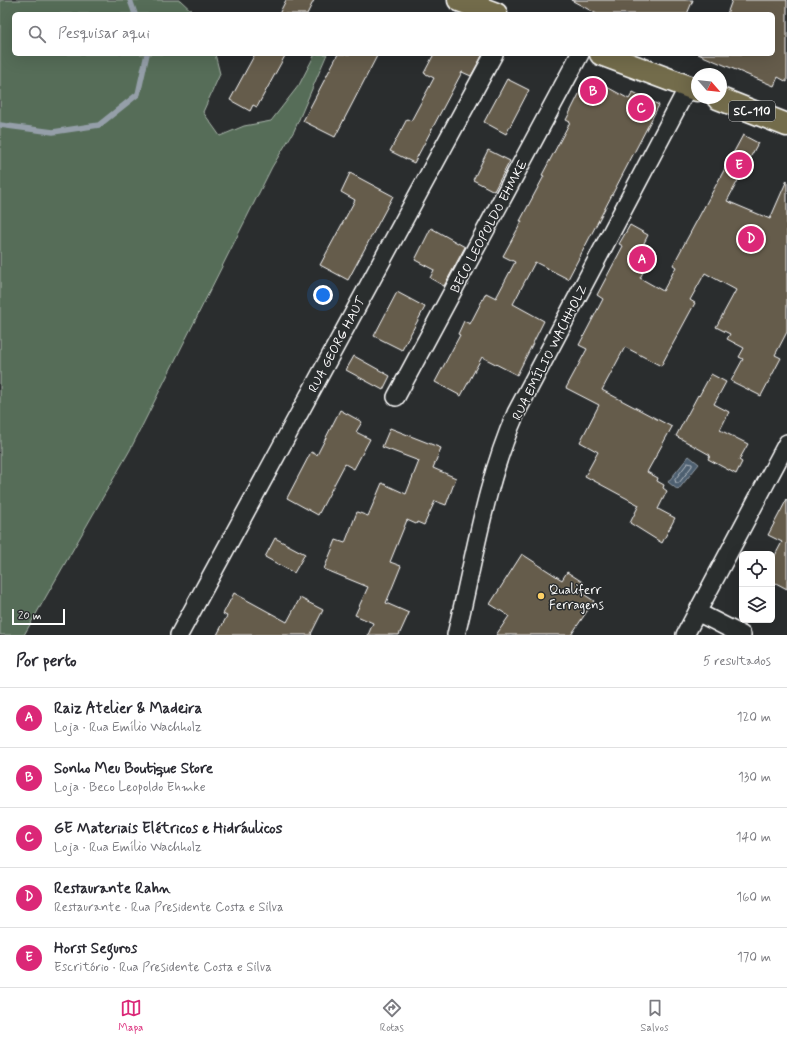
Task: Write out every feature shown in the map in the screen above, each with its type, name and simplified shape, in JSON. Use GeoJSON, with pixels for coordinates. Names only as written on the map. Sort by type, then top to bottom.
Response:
{"type":"FeatureCollection","features":[{"type":"Feature","properties":{"kind":"main road"},"geometry":{"type":"LineString","coordinates":[[459,0],[491,12]]}},
{"type":"Feature","properties":{"kind":"main road"},"geometry":{"type":"LineString","coordinates":[[606,56],[691,88]]}},
{"type":"Feature","properties":{"kind":"main road","name":"SC-110"},"geometry":{"type":"LineString","coordinates":[[727,102],[787,125]]}},
{"type":"Feature","properties":{"kind":"street","name":"RUA GEORG HAUT"},"geometry":{"type":"LineString","coordinates":[[179,635],[493,56]]}},
{"type":"Feature","properties":{"kind":"street","name":"BECO LEOPOLDO EHMKE"},"geometry":{"type":"LineString","coordinates":[[396,397],[579,56]]}},
{"type":"Feature","properties":{"kind":"street","name":"RUA EMÍLIO WACHHOLZ"},"geometry":{"type":"LineString","coordinates":[[456,635],[492,483],[508,431],[516,413],[691,90]]}},
{"type":"Feature","properties":{"kind":"street"},"geometry":{"type":"LineString","coordinates":[[684,635],[787,443]]}},
{"type":"Feature","properties":{"kind":"street"},"geometry":{"type":"LineString","coordinates":[[697,612],[742,635]]}},
{"type":"Feature","properties":{"kind":"green space"},"geometry":{"type":"Polygon","coordinates":[[[0,0],[180,0],[193,12],[12,12],[12,56],[216,56],[220,74],[203,112],[220,136],[244,126],[271,121],[299,85],[314,56],[326,56],[294,131],[272,167],[130,450],[24,635],[0,635],[0,0]]]}},
{"type":"Feature","properties":{"kind":"water"},"geometry":{"type":"Polygon","coordinates":[[[689,456],[699,464],[678,490],[668,482],[689,456]]]}},
{"type":"Feature","properties":{"kind":"building"},"geometry":{"type":"Polygon","coordinates":[[[286,0],[314,0],[308,12],[280,12],[286,0]]]}},
{"type":"Feature","properties":{"kind":"building"},"geometry":{"type":"Polygon","coordinates":[[[571,0],[693,0],[688,12],[593,12],[571,0]]]}},
{"type":"Feature","properties":{"kind":"building"},"geometry":{"type":"Polygon","coordinates":[[[732,0],[787,0],[787,82],[778,77],[774,86],[703,56],[775,56],[775,12],[728,12],[732,0]]]}},
{"type":"Feature","properties":{"kind":"building"},"geometry":{"type":"Polygon","coordinates":[[[254,56],[285,56],[257,107],[253,105],[250,111],[230,100],[254,56]]]}},
{"type":"Feature","properties":{"kind":"building"},"geometry":{"type":"Polygon","coordinates":[[[337,56],[377,56],[335,137],[303,121],[337,56]]]}},
{"type":"Feature","properties":{"kind":"building"},"geometry":{"type":"Polygon","coordinates":[[[433,56],[482,56],[471,76],[462,72],[414,163],[390,151],[407,119],[411,121],[434,78],[424,73],[433,56]]]}},
{"type":"Feature","properties":{"kind":"building"},"geometry":{"type":"Polygon","coordinates":[[[507,79],[529,90],[506,134],[484,122],[507,79]]]}},
{"type":"Feature","properties":{"kind":"building"},"geometry":{"type":"Polygon","coordinates":[[[586,80],[603,89],[605,86],[629,99],[633,92],[659,105],[568,279],[535,262],[513,304],[544,321],[517,375],[482,357],[461,396],[435,382],[460,335],[458,334],[464,321],[470,324],[486,293],[496,298],[515,262],[503,256],[544,176],[542,175],[570,122],[566,120],[586,80]]]}},
{"type":"Feature","properties":{"kind":"building"},"geometry":{"type":"Polygon","coordinates":[[[743,135],[758,143],[727,201],[770,219],[787,180],[787,332],[775,355],[781,358],[761,396],[731,381],[743,359],[739,357],[744,348],[727,339],[730,334],[716,327],[736,290],[705,273],[690,300],[695,303],[661,366],[625,347],[602,390],[672,427],[647,472],[658,478],[657,481],[664,485],[663,488],[667,491],[658,509],[675,518],[662,543],[630,523],[639,505],[585,476],[598,452],[580,442],[599,405],[566,388],[587,349],[579,345],[603,299],[597,295],[623,246],[619,244],[630,225],[648,235],[642,247],[653,253],[640,278],[663,291],[676,267],[673,265],[743,135]]]}},
{"type":"Feature","properties":{"kind":"building"},"geometry":{"type":"Polygon","coordinates":[[[488,150],[510,161],[494,191],[473,180],[488,150]]]}},
{"type":"Feature","properties":{"kind":"building"},"geometry":{"type":"Polygon","coordinates":[[[350,173],[393,196],[348,280],[320,265],[355,200],[341,192],[350,173]]]}},
{"type":"Feature","properties":{"kind":"building"},"geometry":{"type":"Polygon","coordinates":[[[431,228],[465,247],[444,286],[430,278],[434,270],[415,260],[431,228]]]}},
{"type":"Feature","properties":{"kind":"building"},"geometry":{"type":"Polygon","coordinates":[[[397,292],[425,307],[402,350],[374,336],[397,292]]]}},
{"type":"Feature","properties":{"kind":"building"},"geometry":{"type":"Polygon","coordinates":[[[354,356],[390,376],[383,390],[346,370],[354,356]]]}},
{"type":"Feature","properties":{"kind":"building"},"geometry":{"type":"Polygon","coordinates":[[[711,374],[726,382],[714,404],[729,412],[720,430],[748,444],[739,460],[742,462],[736,474],[708,459],[710,455],[676,436],[711,374]]]}},
{"type":"Feature","properties":{"kind":"building"},"geometry":{"type":"Polygon","coordinates":[[[340,410],[362,422],[356,432],[370,439],[354,469],[345,464],[318,515],[287,498],[311,452],[317,455],[340,410]]]}},
{"type":"Feature","properties":{"kind":"building"},"geometry":{"type":"Polygon","coordinates":[[[390,428],[441,448],[433,468],[456,478],[446,505],[435,501],[424,525],[417,522],[416,524],[407,520],[390,562],[401,566],[386,603],[409,613],[399,635],[368,635],[373,623],[355,615],[368,587],[324,569],[336,540],[345,543],[357,512],[368,516],[382,483],[406,494],[419,461],[382,447],[390,428]]]}},
{"type":"Feature","properties":{"kind":"building"},"geometry":{"type":"Polygon","coordinates":[[[787,499],[787,589],[775,583],[775,555],[782,542],[768,535],[787,499]]]}},
{"type":"Feature","properties":{"kind":"building"},"geometry":{"type":"Polygon","coordinates":[[[275,538],[305,554],[294,573],[265,557],[275,538]]]}},
{"type":"Feature","properties":{"kind":"building","name":"Qualiferr Ferragens"},"geometry":{"type":"Polygon","coordinates":[[[522,554],[562,580],[567,572],[584,583],[579,591],[594,601],[571,635],[496,635],[509,616],[490,604],[522,554]]]}},
{"type":"Feature","properties":{"kind":"building"},"geometry":{"type":"Polygon","coordinates":[[[234,593],[287,622],[300,598],[323,610],[311,634],[312,635],[217,635],[227,616],[223,614],[234,593]]]}},
{"type":"Feature","properties":{"kind":"waterway"},"geometry":{"type":"LineString","coordinates":[[130,0],[134,12]]}},
{"type":"Feature","properties":{"kind":"waterway"},"geometry":{"type":"LineString","coordinates":[[0,125],[53,132],[99,125],[138,94],[147,56]]}},
{"type":"Feature","properties":{"kind":"place","name":"Sonho Meu Boutique Store"},"geometry":{"type":"Point","coordinates":[593,91]}},
{"type":"Feature","properties":{"kind":"place","name":"GE Materiais Elétricos e Hidráulicos"},"geometry":{"type":"Point","coordinates":[641,108]}},
{"type":"Feature","properties":{"kind":"place","name":"Horst Seguros"},"geometry":{"type":"Point","coordinates":[739,165]}},
{"type":"Feature","properties":{"kind":"place","name":"Restaurante Rahn"},"geometry":{"type":"Point","coordinates":[751,239]}},
{"type":"Feature","properties":{"kind":"place","name":"Raiz Atelier & Madeira"},"geometry":{"type":"Point","coordinates":[642,259]}},
{"type":"Feature","properties":{"kind":"place","name":"Qualiferr Ferragens"},"geometry":{"type":"Point","coordinates":[541,596]}}]}
